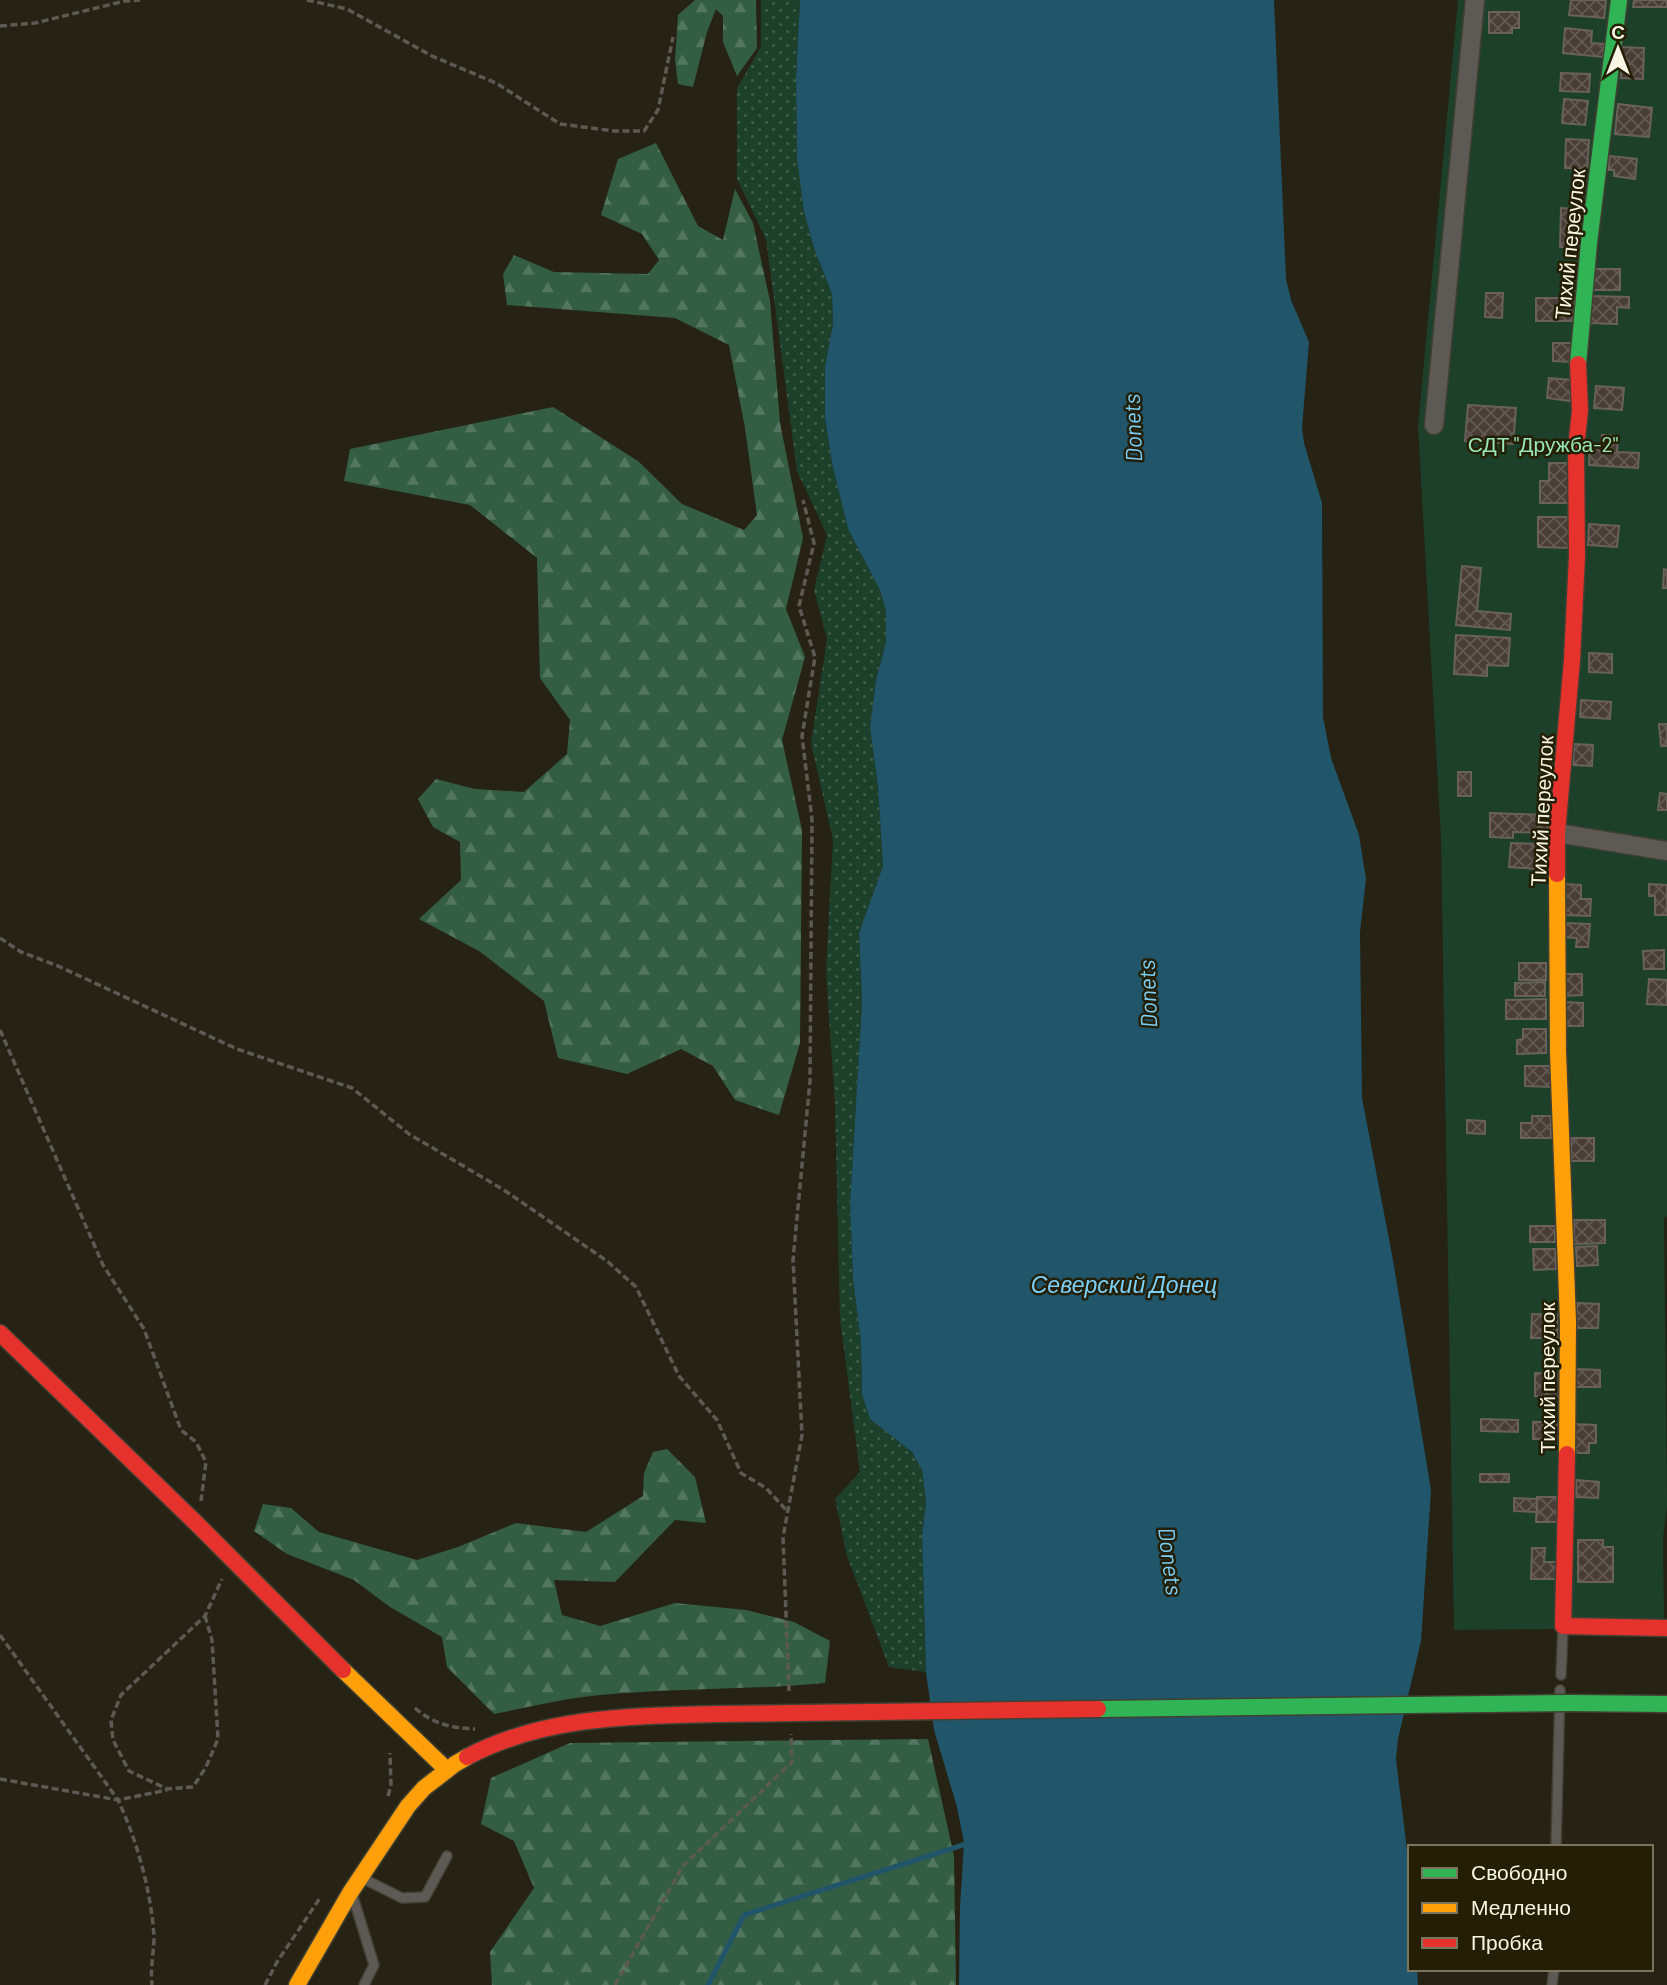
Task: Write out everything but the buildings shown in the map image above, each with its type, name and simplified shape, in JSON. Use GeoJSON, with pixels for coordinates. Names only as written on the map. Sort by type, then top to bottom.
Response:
{"type":"FeatureCollection","features":[{"type":"Feature","properties":{"kind":"street"},"geometry":{"type":"LineString","coordinates":[[1434,425],[1475,0]]}},
{"type":"Feature","properties":{"kind":"street","name":"Тихий переулок"},"geometry":{"type":"LineString","coordinates":[[1563,1626],[1568,1322],[1558,1052],[1557,834],[1572,660],[1577,556],[1576,448],[1580,411],[1577,375],[1589,243],[1619,0]]}},
{"type":"Feature","properties":{"kind":"street"},"geometry":{"type":"LineString","coordinates":[[1557,834],[1667,851]]}},
{"type":"Feature","properties":{"kind":"street"},"geometry":{"type":"LineString","coordinates":[[0,1333],[447,1770]]}},
{"type":"Feature","properties":{"kind":"street"},"geometry":{"type":"LineString","coordinates":[[1563,1626],[1667,1628]]}},
{"type":"Feature","properties":{"kind":"street"},"geometry":{"type":"LineString","coordinates":[[297,1985],[355,1883],[423,1789],[447,1770],[485,1747],[538,1730],[589,1720],[717,1714],[1564,1697],[1667,1704]]}},
{"type":"Feature","properties":{"kind":"lane"},"geometry":{"type":"LineString","coordinates":[[1561,1675],[1563,1626]]}},
{"type":"Feature","properties":{"kind":"lane"},"geometry":{"type":"LineString","coordinates":[[1556,1845],[1564,1697]]}},
{"type":"Feature","properties":{"kind":"lane"},"geometry":{"type":"LineString","coordinates":[[355,1883],[402,1898],[425,1897],[447,1856]]}},
{"type":"Feature","properties":{"kind":"lane"},"geometry":{"type":"LineString","coordinates":[[355,1883],[374,1965],[364,1985]]}},
{"type":"Feature","properties":{"kind":"path"},"geometry":{"type":"LineString","coordinates":[[0,26],[35,23],[125,1],[140,0]]}},
{"type":"Feature","properties":{"kind":"path"},"geometry":{"type":"LineString","coordinates":[[307,0],[347,9],[432,56],[496,83],[560,124],[614,131],[644,131],[658,110],[673,37]]}},
{"type":"Feature","properties":{"kind":"path"},"geometry":{"type":"LineString","coordinates":[[789,1696],[783,1537],[802,1436],[793,1260],[810,1081],[812,819],[802,736],[815,657],[799,606],[814,543],[803,500]]}},
{"type":"Feature","properties":{"kind":"path"},"geometry":{"type":"LineString","coordinates":[[0,938],[21,952],[58,965],[237,1049],[352,1088],[409,1134],[504,1190],[607,1261],[636,1287],[680,1376],[717,1420],[741,1473],[766,1488],[788,1511]]}},
{"type":"Feature","properties":{"kind":"path"},"geometry":{"type":"LineString","coordinates":[[0,1030],[103,1265],[144,1329],[181,1430],[196,1442],[205,1462],[204,1487],[196,1523]]}},
{"type":"Feature","properties":{"kind":"path"},"geometry":{"type":"LineString","coordinates":[[167,1790],[129,1771],[113,1740],[110,1720],[121,1695],[205,1616],[231,1559]]}},
{"type":"Feature","properties":{"kind":"path"},"geometry":{"type":"LineString","coordinates":[[0,1779],[118,1800],[193,1787],[218,1740],[212,1640],[205,1616]]}},
{"type":"Feature","properties":{"kind":"path"},"geometry":{"type":"LineString","coordinates":[[0,1635],[118,1800],[132,1833],[151,1912],[154,1939],[152,1985]]}},
{"type":"Feature","properties":{"kind":"path"},"geometry":{"type":"LineString","coordinates":[[427,1718],[452,1728],[481,1729]]}},
{"type":"Feature","properties":{"kind":"path"},"geometry":{"type":"LineString","coordinates":[[615,1985],[683,1866],[792,1762],[790,1722]]}},
{"type":"Feature","properties":{"kind":"green space"},"geometry":{"type":"Polygon","coordinates":[[[695,0],[756,0],[757,48],[737,76],[723,42],[723,16],[716,9],[707,32],[693,87],[678,84],[675,59],[678,15],[695,0]]]}},
{"type":"Feature","properties":{"kind":"green space"},"geometry":{"type":"Polygon","coordinates":[[[761,0],[800,0],[796,77],[797,159],[804,212],[814,248],[832,294],[833,324],[825,366],[825,418],[832,463],[848,529],[880,590],[886,611],[886,642],[876,680],[870,727],[878,787],[883,866],[859,933],[862,1002],[850,1204],[853,1279],[861,1343],[862,1394],[870,1419],[912,1452],[922,1470],[926,1502],[922,1536],[926,1672],[889,1667],[847,1556],[835,1499],[860,1472],[840,1319],[835,1104],[826,972],[833,840],[811,743],[827,639],[814,590],[827,535],[797,471],[766,239],[737,179],[737,88],[761,47],[761,0]]]}},
{"type":"Feature","properties":{"kind":"green space","name":"СДТ \"Дружба-2\""},"geometry":{"type":"Polygon","coordinates":[[[1458,0],[1667,0],[1667,1216],[1664,1218],[1667,1505],[1663,1538],[1664,1615],[1661,1628],[1454,1630],[1441,838],[1418,426],[1458,0]]]}},
{"type":"Feature","properties":{"kind":"green space"},"geometry":{"type":"Polygon","coordinates":[[[656,143],[698,226],[723,240],[735,189],[753,223],[770,301],[780,423],[803,538],[786,609],[805,657],[782,740],[802,830],[800,1043],[779,1115],[735,1100],[713,1066],[681,1049],[627,1074],[558,1058],[544,1001],[479,951],[419,919],[461,880],[460,842],[433,827],[418,799],[436,779],[475,789],[524,792],[567,754],[570,720],[540,678],[537,558],[470,505],[344,481],[350,449],[553,407],[638,461],[682,504],[744,530],[757,515],[745,428],[729,345],[675,318],[507,305],[503,274],[514,255],[554,272],[648,274],[659,260],[642,234],[601,215],[618,159],[656,143]]]}},
{"type":"Feature","properties":{"kind":"green space"},"geometry":{"type":"Polygon","coordinates":[[[667,1449],[695,1477],[706,1523],[675,1520],[615,1582],[554,1580],[562,1615],[600,1626],[675,1603],[746,1610],[794,1622],[830,1641],[825,1683],[600,1695],[560,1700],[494,1714],[447,1667],[442,1637],[390,1607],[354,1580],[287,1554],[254,1531],[263,1504],[291,1508],[319,1532],[417,1560],[458,1547],[516,1523],[586,1532],[643,1496],[644,1473],[653,1452],[667,1449]]]}},
{"type":"Feature","properties":{"kind":"green space"},"geometry":{"type":"Polygon","coordinates":[[[928,1739],[954,1856],[956,1985],[492,1985],[490,1952],[534,1888],[514,1841],[481,1824],[491,1778],[570,1743],[928,1739]]]}},
{"type":"Feature","properties":{"kind":"water","name":"Северский Донец"},"geometry":{"type":"Polygon","coordinates":[[[800,0],[1274,0],[1286,279],[1291,300],[1309,342],[1302,428],[1322,503],[1323,717],[1331,758],[1359,835],[1366,879],[1360,932],[1362,1098],[1393,1260],[1431,1490],[1421,1641],[1398,1739],[1396,1759],[1408,1858],[1408,1971],[1417,1971],[1418,1985],[959,1985],[964,1843],[957,1807],[934,1730],[926,1672],[922,1536],[926,1502],[922,1470],[912,1452],[870,1419],[862,1394],[861,1343],[853,1279],[850,1204],[862,1002],[859,933],[883,866],[878,787],[870,727],[876,680],[886,642],[886,611],[880,590],[848,529],[832,463],[825,418],[825,366],[833,324],[832,294],[814,248],[804,212],[797,159],[796,77],[800,0]]]}},
{"type":"Feature","properties":{"kind":"waterway"},"geometry":{"type":"LineString","coordinates":[[708,1985],[744,1915],[969,1843]]}},
{"type":"Feature","properties":{"kind":"traffic: fast"},"geometry":{"type":"LineString","coordinates":[[1578,364],[1589,243],[1619,0]]}},
{"type":"Feature","properties":{"kind":"traffic: fast"},"geometry":{"type":"LineString","coordinates":[[1569,1703],[1667,1704]]}},
{"type":"Feature","properties":{"kind":"traffic: fast"},"geometry":{"type":"LineString","coordinates":[[1098,1709],[1569,1703]]}},
{"type":"Feature","properties":{"kind":"traffic: slow"},"geometry":{"type":"LineString","coordinates":[[1557,874],[1558,1052],[1568,1322],[1567,1454]]}},
{"type":"Feature","properties":{"kind":"traffic: slow"},"geometry":{"type":"LineString","coordinates":[[343,1670],[447,1770]]}},
{"type":"Feature","properties":{"kind":"traffic: slow"},"geometry":{"type":"LineString","coordinates":[[297,1985],[350,1893],[408,1806],[424,1788],[467,1757]]}},
{"type":"Feature","properties":{"kind":"traffic: jam"},"geometry":{"type":"LineString","coordinates":[[1557,874],[1557,833],[1572,660],[1577,556],[1576,448],[1580,411],[1578,364]]}},
{"type":"Feature","properties":{"kind":"traffic: jam"},"geometry":{"type":"LineString","coordinates":[[0,1333],[343,1670]]}},
{"type":"Feature","properties":{"kind":"traffic: jam"},"geometry":{"type":"LineString","coordinates":[[1567,1454],[1563,1626],[1667,1628]]}},
{"type":"Feature","properties":{"kind":"traffic: jam"},"geometry":{"type":"LineString","coordinates":[[717,1714],[1098,1709]]}},
{"type":"Feature","properties":{"kind":"traffic: jam"},"geometry":{"type":"LineString","coordinates":[[467,1757],[496,1743],[558,1726],[621,1718],[717,1714]]}},
{"type":"Feature","properties":{"kind":"water label","name":"Donets"},"geometry":{"type":"Point","coordinates":[1132,428]}},
{"type":"Feature","properties":{"kind":"water label","name":"Donets"},"geometry":{"type":"Point","coordinates":[1147,994]}},
{"type":"Feature","properties":{"kind":"water label","name":"Donets"},"geometry":{"type":"Point","coordinates":[1171,1561]}}]}
